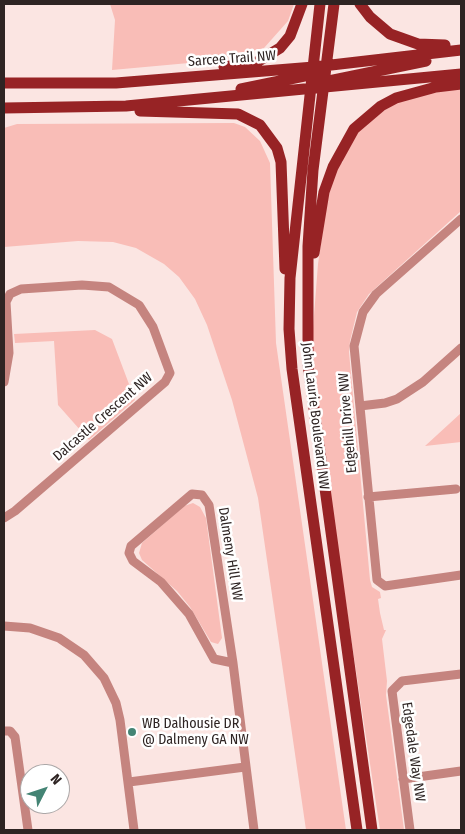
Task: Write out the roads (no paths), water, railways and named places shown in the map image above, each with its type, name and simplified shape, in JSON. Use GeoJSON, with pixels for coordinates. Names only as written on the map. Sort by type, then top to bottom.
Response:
{"type":"FeatureCollection","features":[{"type":"Feature","properties":{"kind":"main road"},"geometry":{"type":"LineString","coordinates":[[116,83],[142,76],[257,62],[280,48],[290,36],[302,4]]}},
{"type":"Feature","properties":{"kind":"main road","name":"John Laurie Boulevard NW"},"geometry":{"type":"LineString","coordinates":[[320,4],[289,294],[292,369],[357,830]]}},
{"type":"Feature","properties":{"kind":"main road","name":"John Laurie Boulevard NW"},"geometry":{"type":"LineString","coordinates":[[334,4],[313,170],[307,293],[308,365],[372,830]]}},
{"type":"Feature","properties":{"kind":"main road"},"geometry":{"type":"LineString","coordinates":[[360,4],[380,28],[401,39],[432,46],[461,44]]}},
{"type":"Feature","properties":{"kind":"main road"},"geometry":{"type":"LineString","coordinates":[[221,96],[233,90],[314,71],[322,72],[326,65],[461,51]]}},
{"type":"Feature","properties":{"kind":"main road"},"geometry":{"type":"LineString","coordinates":[[324,85],[451,57],[461,51]]}},
{"type":"Feature","properties":{"kind":"main road","name":"Sarcee Trail NW"},"geometry":{"type":"LineString","coordinates":[[4,83],[116,83],[314,71]]}},
{"type":"Feature","properties":{"kind":"main road"},"geometry":{"type":"LineString","coordinates":[[4,108],[126,106],[221,96],[311,90],[315,84],[324,85],[461,74]]}},
{"type":"Feature","properties":{"kind":"main road"},"geometry":{"type":"LineString","coordinates":[[307,293],[310,289],[324,192],[333,166],[351,134],[381,106],[396,98],[436,87],[461,84]]}},
{"type":"Feature","properties":{"kind":"main road"},"geometry":{"type":"LineString","coordinates":[[126,106],[138,111],[238,114],[260,125],[270,135],[277,148],[283,178],[285,280],[289,294]]}},
{"type":"Feature","properties":{"kind":"street","name":"Edgehill Drive NW"},"geometry":{"type":"LineString","coordinates":[[461,218],[383,287],[364,312],[354,346],[376,577],[381,585],[461,575]]}},
{"type":"Feature","properties":{"kind":"street","name":"Dalcastle Crescent NW"},"geometry":{"type":"LineString","coordinates":[[4,382],[9,353],[6,302],[10,294],[18,290],[82,285],[109,287],[139,305],[153,327],[170,373],[158,388],[15,511],[4,518]]}},
{"type":"Feature","properties":{"kind":"street"},"geometry":{"type":"LineString","coordinates":[[360,406],[385,403],[402,396],[423,382],[461,348]]}},
{"type":"Feature","properties":{"kind":"street"},"geometry":{"type":"LineString","coordinates":[[368,496],[456,489]]}},
{"type":"Feature","properties":{"kind":"street","name":"Dalmeny Hill NW"},"geometry":{"type":"LineString","coordinates":[[233,663],[214,659],[189,614],[173,594],[130,556],[131,546],[189,495],[195,493],[202,495],[209,505],[233,663],[254,830]]}},
{"type":"Feature","properties":{"kind":"street"},"geometry":{"type":"LineString","coordinates":[[4,626],[30,628],[59,638],[76,649],[98,670],[109,686],[118,711],[134,830]]}},
{"type":"Feature","properties":{"kind":"street","name":"Edgedale Way NW"},"geometry":{"type":"LineString","coordinates":[[410,830],[392,691],[402,682],[461,674]]}},
{"type":"Feature","properties":{"kind":"street"},"geometry":{"type":"LineString","coordinates":[[4,731],[10,731],[16,737],[28,830]]}},
{"type":"Feature","properties":{"kind":"street"},"geometry":{"type":"LineString","coordinates":[[129,782],[245,768]]}},
{"type":"Feature","properties":{"kind":"street"},"geometry":{"type":"LineString","coordinates":[[403,780],[461,771]]}},
{"type":"Feature","properties":{"kind":"place","name":"WB Dalhousie DR @ Dalmeny GA NW"},"geometry":{"type":"Point","coordinates":[132,732]}}]}
